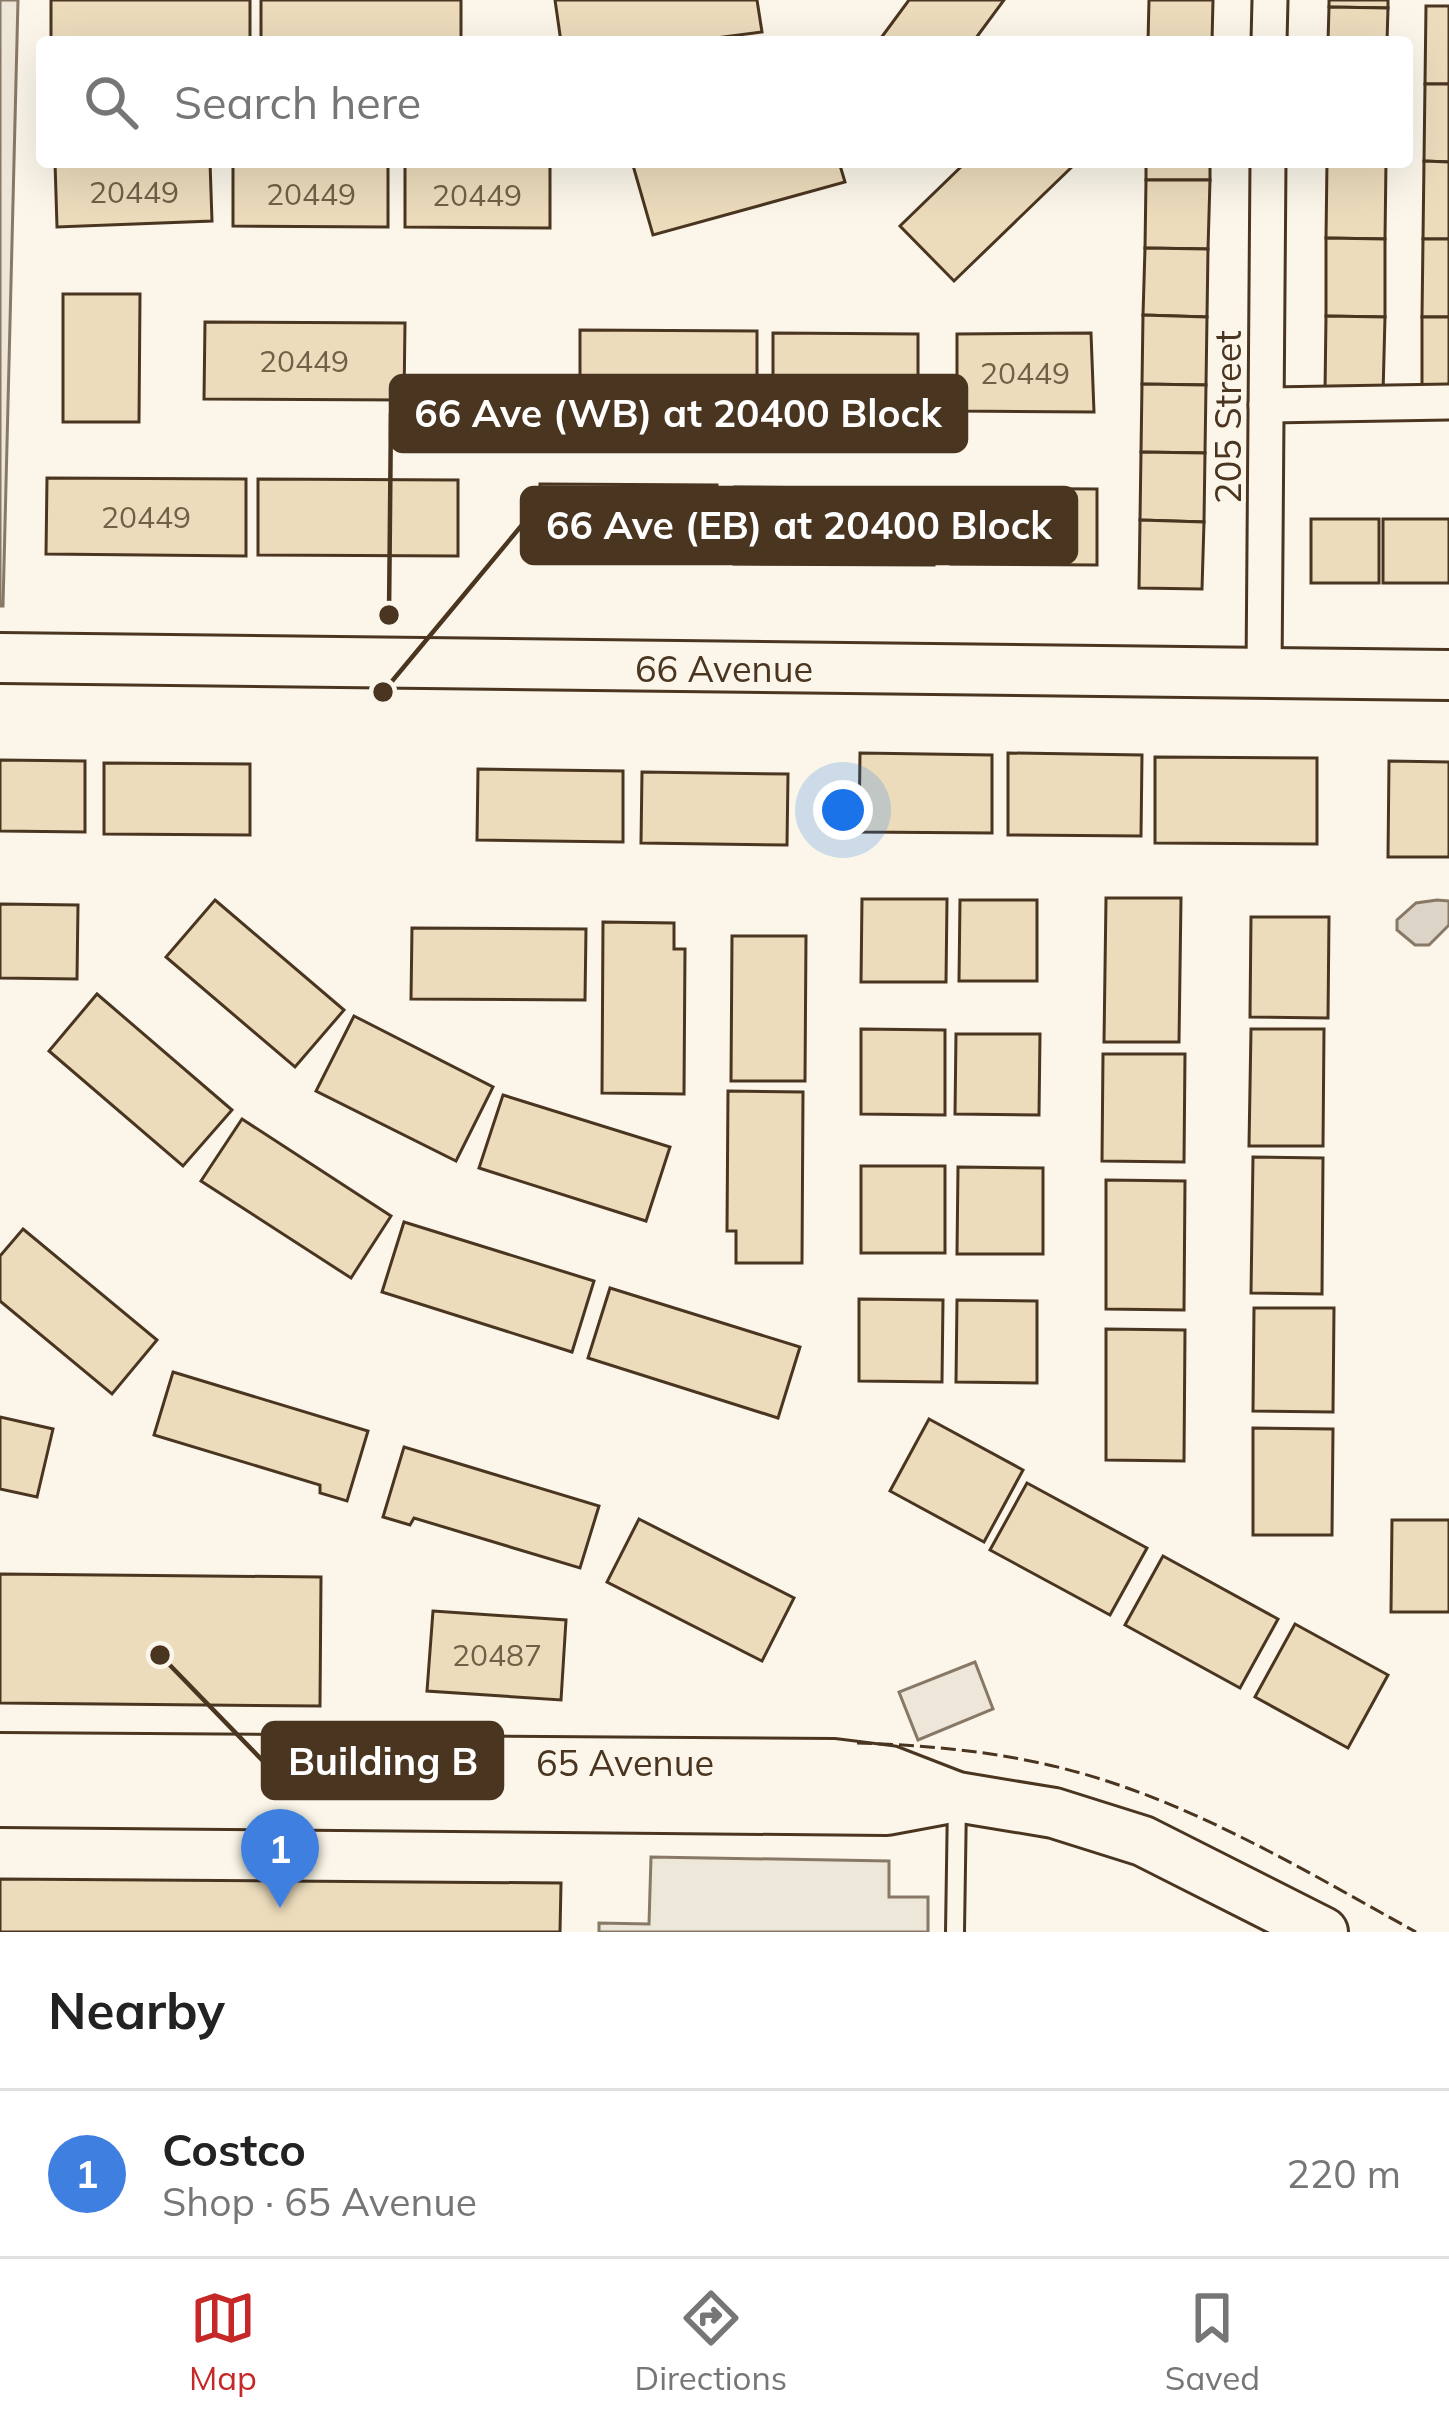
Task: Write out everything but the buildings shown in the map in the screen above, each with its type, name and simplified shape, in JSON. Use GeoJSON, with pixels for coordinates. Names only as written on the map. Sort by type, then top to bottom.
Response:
{"type":"FeatureCollection","features":[{"type":"Feature","properties":{"kind":"street"},"geometry":{"type":"LineString","coordinates":[[1270,0],[1270,36]]}},
{"type":"Feature","properties":{"kind":"street","name":"205 Street"},"geometry":{"type":"LineString","coordinates":[[1264,673],[1268,168]]}},
{"type":"Feature","properties":{"kind":"street"},"geometry":{"type":"LineString","coordinates":[[1266,405],[1449,402]]}},
{"type":"Feature","properties":{"kind":"street","name":"66 Avenue"},"geometry":{"type":"LineString","coordinates":[[0,658],[1449,675]]}},
{"type":"Feature","properties":{"kind":"street","name":"65 Avenue"},"geometry":{"type":"LineString","coordinates":[[0,1758],[834,1764],[890,1771],[957,1797],[1054,1814],[1143,1841],[1323,1932]]}},
{"type":"Feature","properties":{"kind":"street","name":"65 Avenue"},"geometry":{"type":"LineString","coordinates":[[0,1802],[887,1810],[957,1797]]}},
{"type":"Feature","properties":{"kind":"lane"},"geometry":{"type":"LineString","coordinates":[[955,1932],[957,1797]]}},
{"type":"Feature","properties":{"kind":"shaded area"},"geometry":{"type":"Polygon","coordinates":[[[0,0],[18,0],[3,606],[0,606],[0,0]]]}},
{"type":"Feature","properties":{"kind":"shaded area"},"geometry":{"type":"Polygon","coordinates":[[[1449,901],[1449,925],[1429,945],[1415,945],[1397,930],[1397,920],[1416,903],[1449,901]]]}},
{"type":"Feature","properties":{"kind":"shaded area"},"geometry":{"type":"Polygon","coordinates":[[[975,1662],[993,1709],[918,1740],[899,1692],[975,1662]]]}},
{"type":"Feature","properties":{"kind":"shaded area"},"geometry":{"type":"Polygon","coordinates":[[[651,1857],[889,1861],[889,1897],[928,1897],[928,1932],[599,1932],[599,1923],[649,1924],[651,1857]]]}},
{"type":"Feature","properties":{"kind":"fence"},"geometry":{"type":"LineString","coordinates":[[857,1743],[1000,1755],[1128,1788],[1254,1844],[1416,1932]]}},
{"type":"Feature","properties":{"kind":"place","name":"66 Ave (WB) at 20400 Block"},"geometry":{"type":"Point","coordinates":[389,615]}},
{"type":"Feature","properties":{"kind":"place","name":"66 Ave (EB) at 20400 Block"},"geometry":{"type":"Point","coordinates":[383,692]}},
{"type":"Feature","properties":{"kind":"place","name":"Building B"},"geometry":{"type":"Point","coordinates":[160,1655]}},
{"type":"Feature","properties":{"kind":"place","name":"Costco"},"geometry":{"type":"Point","coordinates":[280,1908]}}]}
